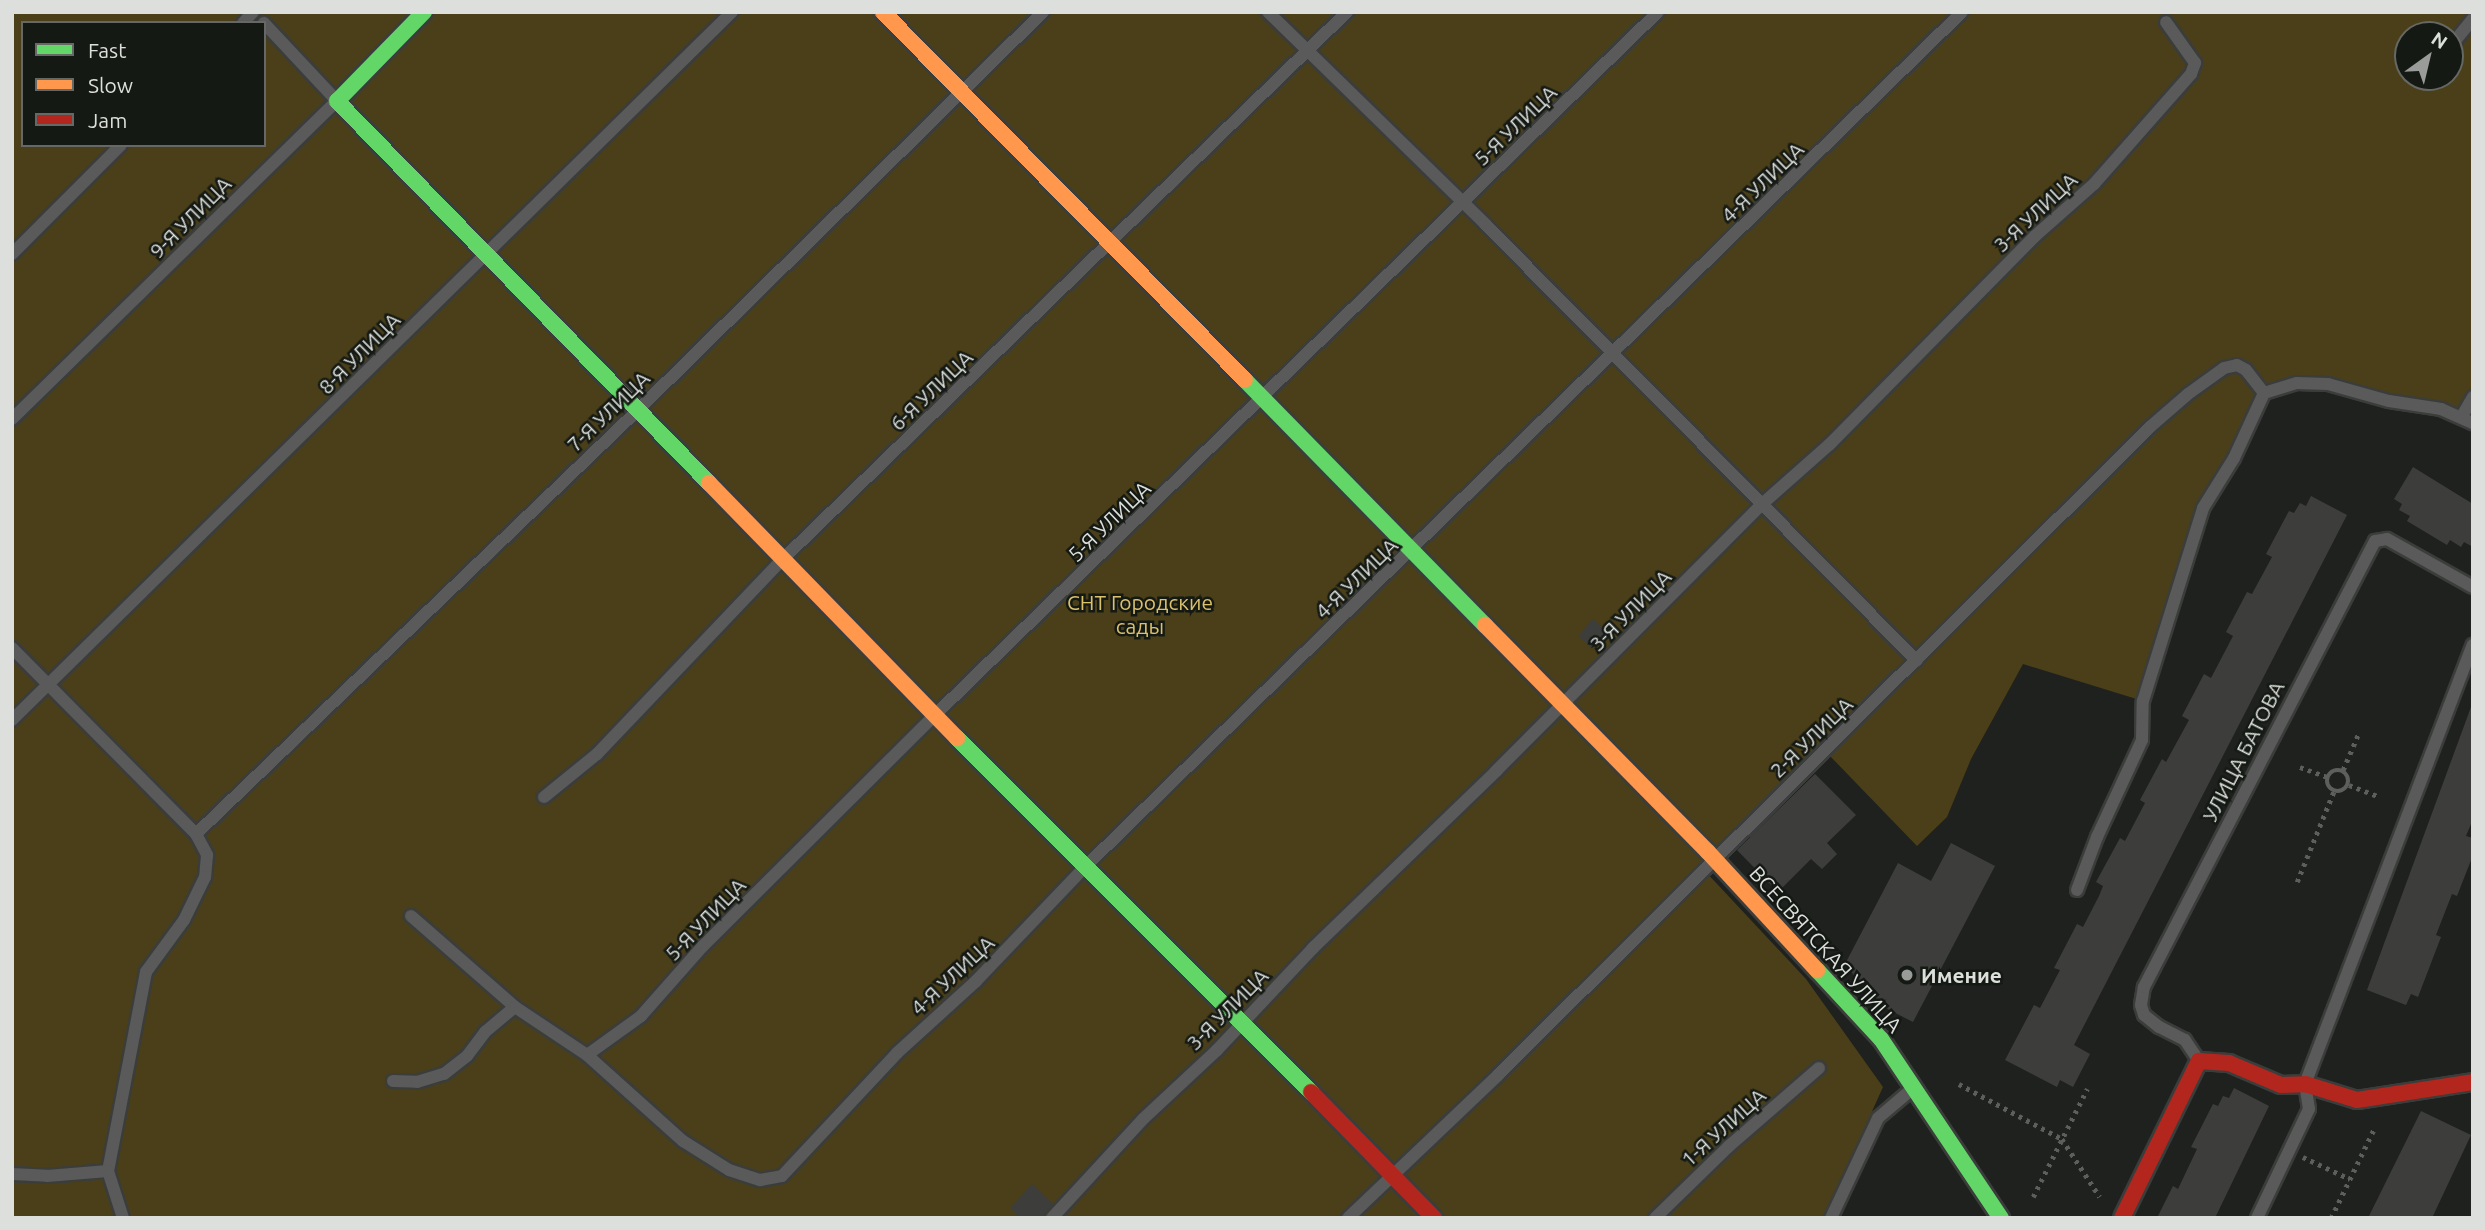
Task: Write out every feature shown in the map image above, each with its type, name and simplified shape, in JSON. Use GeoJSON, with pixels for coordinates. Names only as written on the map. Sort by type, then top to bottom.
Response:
{"type":"FeatureCollection","features":[{"type":"Feature","properties":{"kind":"street","name":"9-Я УЛИЦА"},"geometry":{"type":"LineString","coordinates":[[337,101],[424,12]]}},
{"type":"Feature","properties":{"kind":"street","name":"ВСЕСВЯТСКАЯ УЛИЦА"},"geometry":{"type":"LineString","coordinates":[[883,12],[1261,400],[1711,855],[1881,1038],[2001,1218]]}},
{"type":"Feature","properties":{"kind":"street"},"geometry":{"type":"LineString","coordinates":[[337,101],[935,715],[1244,1023],[1434,1218]]}},
{"type":"Feature","properties":{"kind":"street"},"geometry":{"type":"LineString","coordinates":[[2122,1218],[2199,1062],[2229,1062],[2281,1085],[2305,1084],[2357,1100],[2473,1082]]}},
{"type":"Feature","properties":{"kind":"lane","name":"8-Я УЛИЦА"},"geometry":{"type":"LineString","coordinates":[[12,720],[732,12]]}},
{"type":"Feature","properties":{"kind":"lane","name":"7-Я УЛИЦА"},"geometry":{"type":"LineString","coordinates":[[196,834],[638,410],[1043,12]]}},
{"type":"Feature","properties":{"kind":"lane"},"geometry":{"type":"LineString","coordinates":[[1268,12],[1463,203],[1917,661]]}},
{"type":"Feature","properties":{"kind":"lane","name":"6-Я УЛИЦА"},"geometry":{"type":"LineString","coordinates":[[544,797],[597,754],[783,559],[1347,12]]}},
{"type":"Feature","properties":{"kind":"lane","name":"5-Я УЛИЦА"},"geometry":{"type":"LineString","coordinates":[[587,1055],[641,1016],[703,946],[935,715],[1658,12]]}},
{"type":"Feature","properties":{"kind":"lane","name":"4-Я УЛИЦА"},"geometry":{"type":"LineString","coordinates":[[587,1055],[683,1141],[718,1163],[760,1180],[782,1176],[897,1053],[976,981],[1086,866],[1962,12]]}},
{"type":"Feature","properties":{"kind":"lane","name":"3-Я УЛИЦА"},"geometry":{"type":"LineString","coordinates":[[1052,1218],[1143,1119],[1244,1023],[1313,948],[1563,706],[1761,505],[1830,444],[2026,245],[2094,184],[2175,96],[2195,63],[2166,22]]}},
{"type":"Feature","properties":{"kind":"lane"},"geometry":{"type":"LineString","coordinates":[[266,25],[337,101]]}},
{"type":"Feature","properties":{"kind":"lane","name":"9-Я УЛИЦА"},"geometry":{"type":"LineString","coordinates":[[12,419],[337,101]]}},
{"type":"Feature","properties":{"kind":"lane"},"geometry":{"type":"LineString","coordinates":[[12,254],[119,147]]}},
{"type":"Feature","properties":{"kind":"lane","name":"2-Я УЛИЦА"},"geometry":{"type":"LineString","coordinates":[[1348,1218],[1498,1075],[1711,855],[1917,661],[2150,427],[2188,394],[2224,368],[2237,365],[2246,370],[2264,393]]}},
{"type":"Feature","properties":{"kind":"lane"},"geometry":{"type":"LineString","coordinates":[[2077,890],[2097,837],[2142,740],[2143,701],[2203,508],[2234,458],[2264,393],[2297,383],[2328,384],[2467,419],[2473,397]]}},
{"type":"Feature","properties":{"kind":"lane","name":"УЛИЦА БАТОВА"},"geometry":{"type":"LineString","coordinates":[[2199,1062],[2194,1049],[2185,1040],[2159,1027],[2144,1015],[2141,1004],[2144,988],[2375,541],[2387,539],[2473,587]]}},
{"type":"Feature","properties":{"kind":"lane"},"geometry":{"type":"LineString","coordinates":[[2257,1218],[2309,1109],[2305,1084],[2473,645]]}},
{"type":"Feature","properties":{"kind":"lane"},"geometry":{"type":"LineString","coordinates":[[12,648],[196,834],[207,855],[205,877],[184,920],[146,972],[108,1171],[123,1218]]}},
{"type":"Feature","properties":{"kind":"lane"},"geometry":{"type":"LineString","coordinates":[[411,916],[515,1007],[587,1055]]}},
{"type":"Feature","properties":{"kind":"lane"},"geometry":{"type":"LineString","coordinates":[[393,1081],[417,1082],[444,1074],[467,1056],[485,1032],[515,1007]]}},
{"type":"Feature","properties":{"kind":"lane","name":"1-Я УЛИЦА"},"geometry":{"type":"LineString","coordinates":[[1655,1218],[1729,1146],[1819,1068]]}},
{"type":"Feature","properties":{"kind":"lane"},"geometry":{"type":"LineString","coordinates":[[1831,1218],[1878,1118],[1914,1088]]}},
{"type":"Feature","properties":{"kind":"lane"},"geometry":{"type":"LineString","coordinates":[[12,1174],[47,1176],[108,1171]]}},
{"type":"Feature","properties":{"kind":"path"},"geometry":{"type":"LineString","coordinates":[[2343,771],[2358,735]]}},
{"type":"Feature","properties":{"kind":"path"},"geometry":{"type":"LineString","coordinates":[[2300,767],[2328,777]]}},
{"type":"Feature","properties":{"kind":"path"},"geometry":{"type":"LineString","coordinates":[[2332,771],[2343,771],[2348,775],[2349,785],[2344,791],[2334,791],[2328,787],[2328,777],[2332,771]]}},
{"type":"Feature","properties":{"kind":"path"},"geometry":{"type":"LineString","coordinates":[[2349,785],[2378,796]]}},
{"type":"Feature","properties":{"kind":"path"},"geometry":{"type":"LineString","coordinates":[[2297,882],[2334,791]]}},
{"type":"Feature","properties":{"kind":"path"},"geometry":{"type":"LineString","coordinates":[[1959,1084],[2062,1139],[2107,1206]]}},
{"type":"Feature","properties":{"kind":"path"},"geometry":{"type":"LineString","coordinates":[[2033,1196],[2087,1089]]}},
{"type":"Feature","properties":{"kind":"path"},"geometry":{"type":"LineString","coordinates":[[2331,1218],[2390,1095]]}},
{"type":"Feature","properties":{"kind":"path"},"geometry":{"type":"LineString","coordinates":[[2300,1156],[2350,1179]]}},
{"type":"Feature","properties":{"kind":"green space","name":"СНТ Городские сады"},"geometry":{"type":"Polygon","coordinates":[[[12,12],[2473,12],[2473,423],[2328,384],[2264,393],[2203,508],[2143,701],[2023,664],[1971,759],[1947,817],[1917,846],[1829,755],[1705,871],[1806,979],[1883,1087],[1824,1218],[12,1218],[12,12]]]}},
{"type":"Feature","properties":{"kind":"building"},"geometry":{"type":"Polygon","coordinates":[[[2413,467],[2473,504],[2473,547],[2464,542],[2461,547],[2450,540],[2447,545],[2407,521],[2410,516],[2399,510],[2402,504],[2394,499],[2413,467]]]}},
{"type":"Feature","properties":{"kind":"building"},"geometry":{"type":"Polygon","coordinates":[[[2311,496],[2347,515],[2074,1045],[2090,1054],[2073,1087],[2060,1080],[2057,1087],[2005,1060],[2034,1005],[2040,1008],[2060,970],[2054,968],[2077,924],[2083,927],[2103,886],[2096,882],[2120,838],[2125,841],[2145,803],[2140,800],[2162,759],[2166,762],[2189,720],[2182,716],[2204,674],[2211,678],[2233,636],[2226,632],[2247,592],[2252,594],[2272,557],[2266,554],[2289,511],[2294,513],[2300,503],[2306,506],[2311,496]]]}},
{"type":"Feature","properties":{"kind":"building"},"geometry":{"type":"Polygon","coordinates":[[[1593,619],[1607,632],[1592,648],[1578,636],[1593,619]]]}},
{"type":"Feature","properties":{"kind":"building"},"geometry":{"type":"Polygon","coordinates":[[[2471,707],[2473,819],[2466,836],[2473,838],[2473,855],[2457,896],[2452,894],[2436,935],[2441,937],[2418,997],[2411,994],[2406,1005],[2367,990],[2471,707]]]}},
{"type":"Feature","properties":{"kind":"building"},"geometry":{"type":"Polygon","coordinates":[[[1815,774],[1856,815],[1827,843],[1837,854],[1822,869],[1811,859],[1778,892],[1737,850],[1815,774]]]}},
{"type":"Feature","properties":{"kind":"building"},"geometry":{"type":"Polygon","coordinates":[[[1951,843],[1995,866],[1913,1022],[1876,1003],[1845,964],[1898,863],[1931,881],[1951,843]]]}},
{"type":"Feature","properties":{"kind":"building"},"geometry":{"type":"Polygon","coordinates":[[[2234,1088],[2269,1106],[2215,1218],[2157,1218],[2173,1186],[2178,1189],[2197,1149],[2191,1147],[2213,1104],[2218,1106],[2223,1096],[2229,1098],[2234,1088]]]}},
{"type":"Feature","properties":{"kind":"building"},"geometry":{"type":"Polygon","coordinates":[[[2421,1111],[2471,1135],[2432,1218],[2368,1218],[2421,1111]]]}},
{"type":"Feature","properties":{"kind":"building"},"geometry":{"type":"Polygon","coordinates":[[[1032,1184],[1053,1204],[1041,1218],[1020,1218],[1010,1208],[1032,1184]]]}},
{"type":"Feature","properties":{"kind":"traffic: fast"},"geometry":{"type":"LineString","coordinates":[[424,12],[337,101],[709,483]]}},
{"type":"Feature","properties":{"kind":"traffic: fast"},"geometry":{"type":"LineString","coordinates":[[1245,380],[1485,625]]}},
{"type":"Feature","properties":{"kind":"traffic: fast"},"geometry":{"type":"LineString","coordinates":[[957,738],[1311,1092]]}},
{"type":"Feature","properties":{"kind":"traffic: fast"},"geometry":{"type":"LineString","coordinates":[[1817,970],[1881,1039],[2001,1218]]}},
{"type":"Feature","properties":{"kind":"traffic: slow"},"geometry":{"type":"LineString","coordinates":[[883,12],[1245,380]]}},
{"type":"Feature","properties":{"kind":"traffic: slow"},"geometry":{"type":"LineString","coordinates":[[709,483],[957,738]]}},
{"type":"Feature","properties":{"kind":"traffic: slow"},"geometry":{"type":"LineString","coordinates":[[1485,625],[1708,852],[1817,970]]}},
{"type":"Feature","properties":{"kind":"traffic: jam"},"geometry":{"type":"LineString","coordinates":[[2122,1218],[2199,1061],[2229,1063],[2281,1085],[2305,1084],[2357,1100],[2473,1082]]}},
{"type":"Feature","properties":{"kind":"traffic: jam"},"geometry":{"type":"LineString","coordinates":[[1311,1092],[1434,1218]]}},
{"type":"Feature","properties":{"kind":"place","name":"Имение"},"geometry":{"type":"Point","coordinates":[1907,975]}}]}
